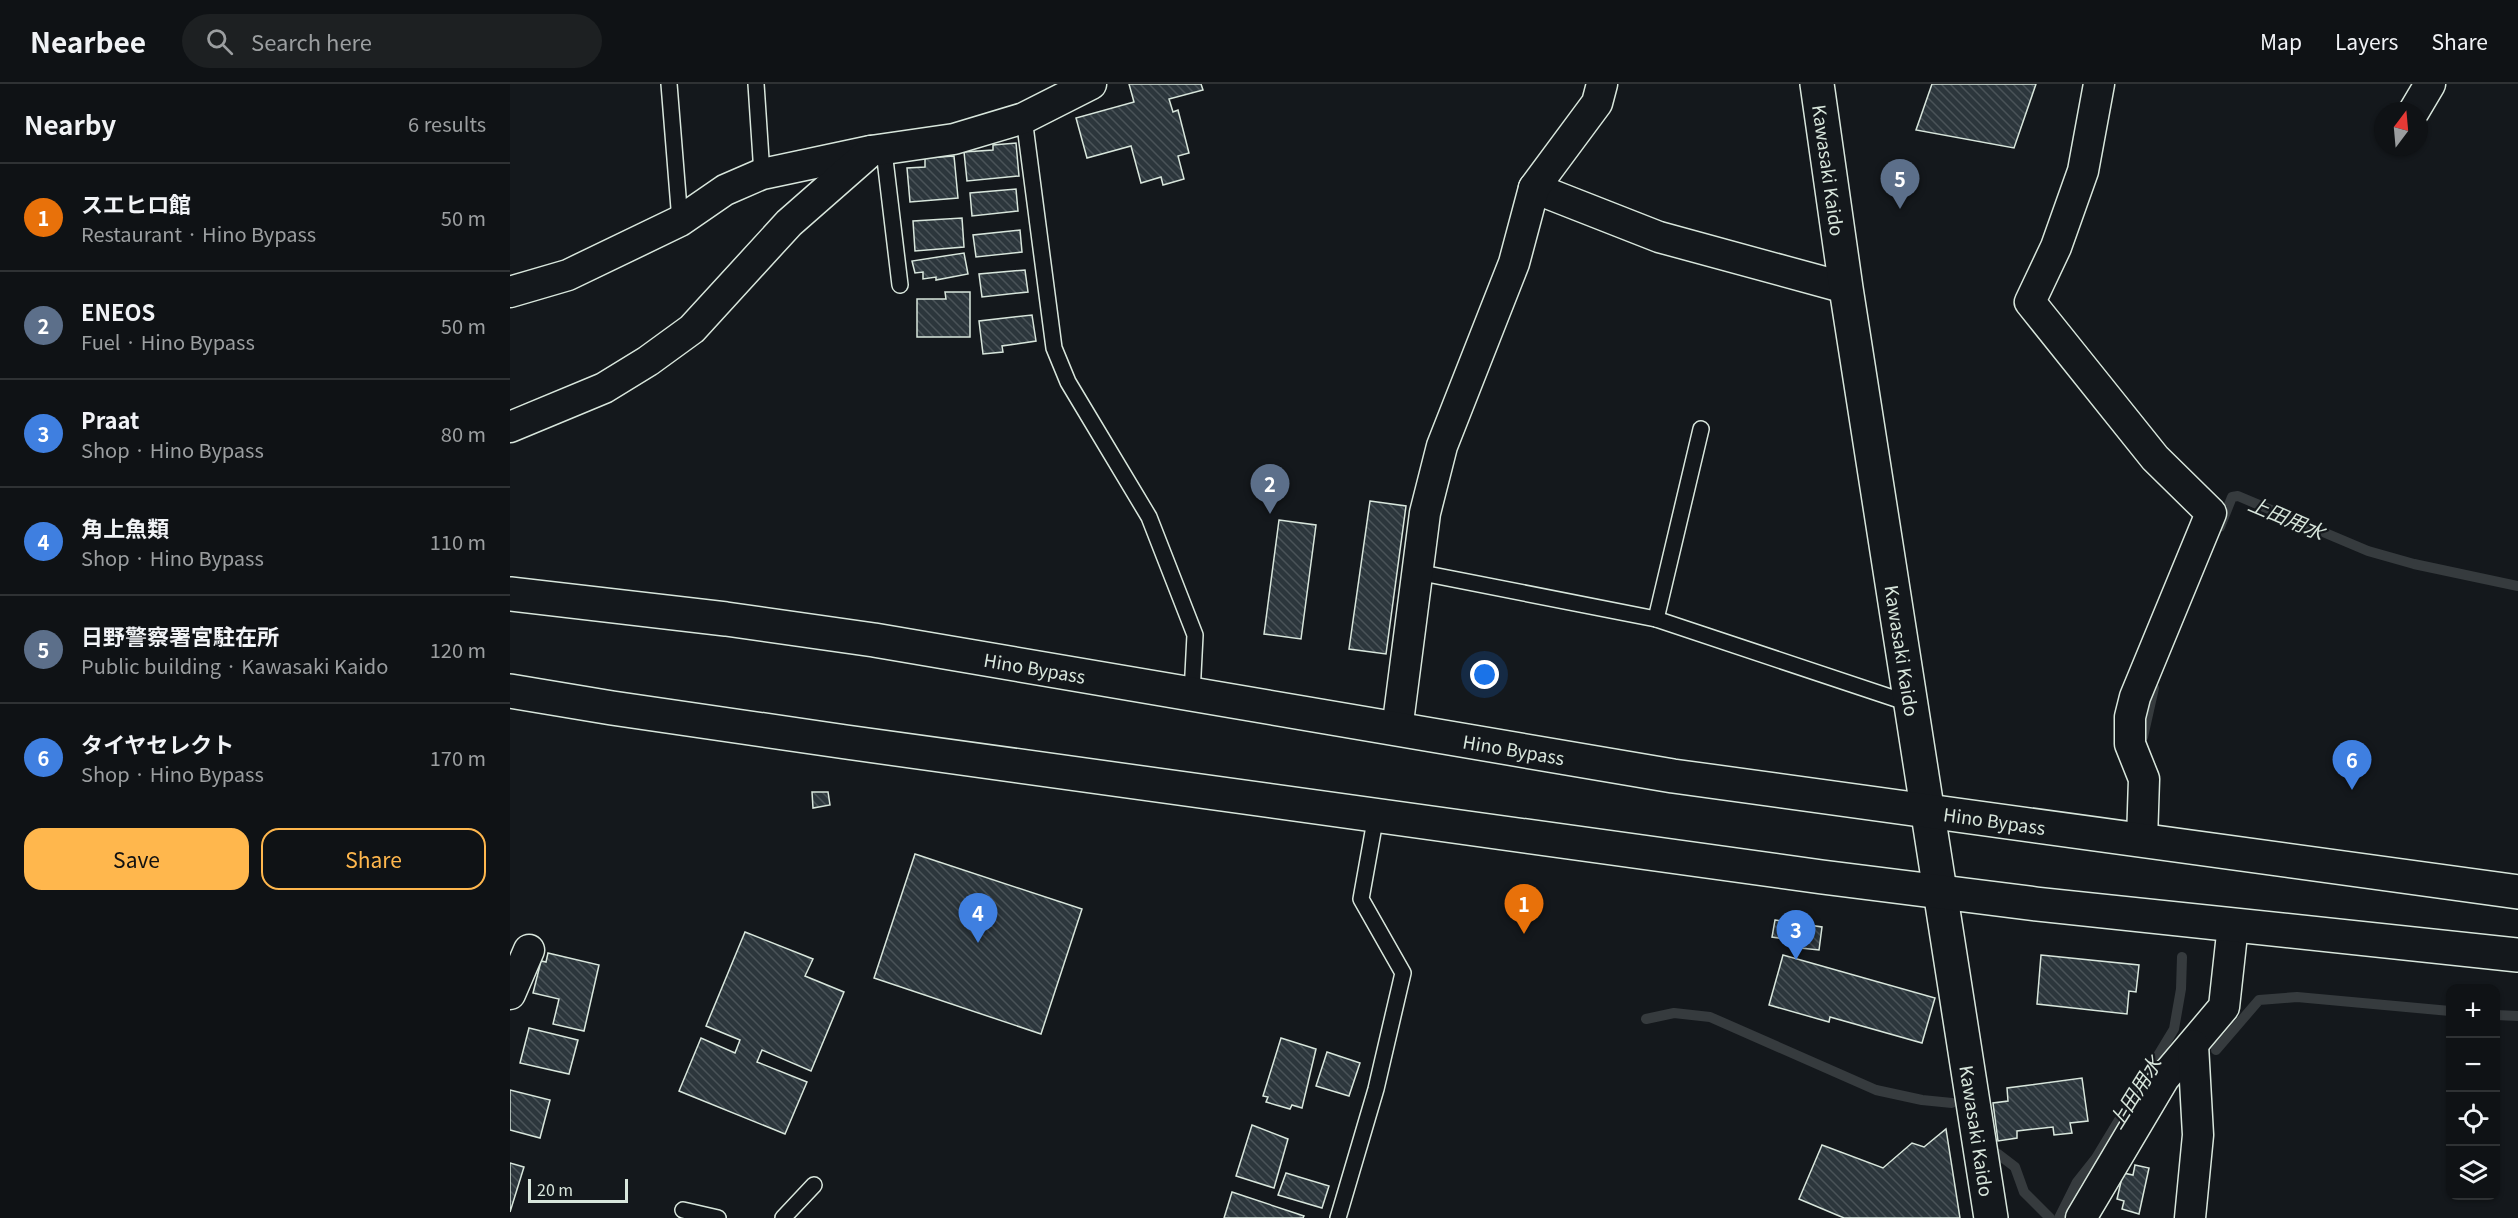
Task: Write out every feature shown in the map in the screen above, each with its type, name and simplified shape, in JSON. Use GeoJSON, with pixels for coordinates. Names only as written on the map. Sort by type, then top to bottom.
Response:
{"type":"FeatureCollection","features":[{"type":"Feature","properties":{"kind":"main road","name":"Kawasaki Kaido"},"geometry":{"type":"LineString","coordinates":[[1817,84],[1846,288],[1990,1218]]}},
{"type":"Feature","properties":{"kind":"main road","name":"Hino Bypass"},"geometry":{"type":"LineString","coordinates":[[510,594],[842,635],[1614,768],[2518,892]]}},
{"type":"Feature","properties":{"kind":"main road"},"geometry":{"type":"LineString","coordinates":[[510,691],[834,740],[1940,892],[2518,955]]}},
{"type":"Feature","properties":{"kind":"street"},"geometry":{"type":"LineString","coordinates":[[510,292],[568,275],[680,221],[725,190],[762,174],[878,151],[954,139],[1024,118],[1091,84]]}},
{"type":"Feature","properties":{"kind":"street"},"geometry":{"type":"LineString","coordinates":[[1397,730],[1425,513],[1442,446],[1514,263],[1534,188],[1597,103],[1602,84]]}},
{"type":"Feature","properties":{"kind":"street"},"geometry":{"type":"LineString","coordinates":[[2099,84],[2083,171],[2056,247],[2030,302],[2155,458],[2211,513],[2139,688],[2130,717],[2130,744],[2144,779],[2142,840]]}},
{"type":"Feature","properties":{"kind":"street"},"geometry":{"type":"LineString","coordinates":[[2419,102],[2430,84]]}},
{"type":"Feature","properties":{"kind":"street"},"geometry":{"type":"LineString","coordinates":[[510,427],[604,388],[648,361],[692,329],[789,223],[878,151]]}},
{"type":"Feature","properties":{"kind":"street"},"geometry":{"type":"LineString","coordinates":[[1534,188],[1659,237],[1846,288]]}},
{"type":"Feature","properties":{"kind":"street"},"geometry":{"type":"LineString","coordinates":[[2081,1218],[2164,1078],[2224,1007],[2233,925]]}},
{"type":"Feature","properties":{"kind":"street"},"geometry":{"type":"LineString","coordinates":[[510,994],[529,950]]}},
{"type":"Feature","properties":{"kind":"street"},"geometry":{"type":"LineString","coordinates":[[2190,1218],[2198,1135],[2193,1045]]}},
{"type":"Feature","properties":{"kind":"lane"},"geometry":{"type":"LineString","coordinates":[[669,84],[680,221]]}},
{"type":"Feature","properties":{"kind":"lane"},"geometry":{"type":"LineString","coordinates":[[756,84],[762,174]]}},
{"type":"Feature","properties":{"kind":"lane"},"geometry":{"type":"LineString","coordinates":[[1024,118],[1054,348],[1068,382],[1149,517],[1196,635],[1192,694]]}},
{"type":"Feature","properties":{"kind":"lane"},"geometry":{"type":"LineString","coordinates":[[878,151],[900,285]]}},
{"type":"Feature","properties":{"kind":"lane"},"geometry":{"type":"LineString","coordinates":[[1656,618],[1701,429]]}},
{"type":"Feature","properties":{"kind":"lane"},"geometry":{"type":"LineString","coordinates":[[1417,572],[1656,618],[1911,704]]}},
{"type":"Feature","properties":{"kind":"lane"},"geometry":{"type":"LineString","coordinates":[[1338,1218],[1376,1089],[1403,973],[1361,899],[1376,815]]}},
{"type":"Feature","properties":{"kind":"lane"},"geometry":{"type":"LineString","coordinates":[[783,1218],[814,1185]]}},
{"type":"Feature","properties":{"kind":"lane"},"geometry":{"type":"LineString","coordinates":[[683,1210],[718,1218]]}},
{"type":"Feature","properties":{"kind":"building"},"geometry":{"type":"Polygon","coordinates":[[[1129,84],[1201,84],[1203,90],[1169,99],[1173,112],[1178,110],[1189,153],[1178,156],[1184,179],[1163,185],[1161,177],[1141,183],[1131,146],[1087,158],[1076,118],[1134,102],[1129,84]]]}},
{"type":"Feature","properties":{"kind":"building"},"geometry":{"type":"Polygon","coordinates":[[[1932,84],[2036,84],[2014,148],[1916,130],[1932,84]]]}},
{"type":"Feature","properties":{"kind":"building"},"geometry":{"type":"Polygon","coordinates":[[[1016,143],[1019,176],[967,181],[964,152],[993,150],[993,145],[1016,143]]]}},
{"type":"Feature","properties":{"kind":"building"},"geometry":{"type":"Polygon","coordinates":[[[954,156],[958,198],[910,202],[907,168],[925,167],[925,158],[954,156]]]}},
{"type":"Feature","properties":{"kind":"building"},"geometry":{"type":"Polygon","coordinates":[[[1016,189],[1018,211],[972,216],[970,193],[1016,189]]]}},
{"type":"Feature","properties":{"kind":"building"},"geometry":{"type":"Polygon","coordinates":[[[962,218],[964,247],[915,251],[913,221],[962,218]]]}},
{"type":"Feature","properties":{"kind":"building"},"geometry":{"type":"Polygon","coordinates":[[[1020,230],[1022,252],[976,257],[973,235],[1020,230]]]}},
{"type":"Feature","properties":{"kind":"building"},"geometry":{"type":"Polygon","coordinates":[[[964,253],[968,274],[936,280],[936,277],[923,279],[923,272],[915,273],[912,261],[964,253]]]}},
{"type":"Feature","properties":{"kind":"building"},"geometry":{"type":"Polygon","coordinates":[[[1025,270],[1028,292],[982,297],[979,274],[1025,270]]]}},
{"type":"Feature","properties":{"kind":"building"},"geometry":{"type":"Polygon","coordinates":[[[945,292],[970,292],[970,337],[917,337],[917,299],[946,299],[945,292]]]}},
{"type":"Feature","properties":{"kind":"building"},"geometry":{"type":"Polygon","coordinates":[[[1032,315],[1036,341],[1002,346],[1003,352],[983,354],[979,321],[1032,315]]]}},
{"type":"Feature","properties":{"kind":"building"},"geometry":{"type":"Polygon","coordinates":[[[1370,501],[1406,506],[1386,654],[1349,649],[1370,501]]]}},
{"type":"Feature","properties":{"kind":"building"},"geometry":{"type":"Polygon","coordinates":[[[1279,520],[1316,525],[1301,639],[1264,634],[1279,520]]]}},
{"type":"Feature","properties":{"kind":"building"},"geometry":{"type":"Polygon","coordinates":[[[812,792],[828,792],[830,805],[813,808],[812,792]]]}},
{"type":"Feature","properties":{"kind":"building"},"geometry":{"type":"Polygon","coordinates":[[[915,854],[1082,909],[1041,1034],[874,978],[915,854]]]}},
{"type":"Feature","properties":{"kind":"building"},"geometry":{"type":"Polygon","coordinates":[[[1775,920],[1822,927],[1819,950],[1791,947],[1792,940],[1772,937],[1775,920]]]}},
{"type":"Feature","properties":{"kind":"building"},"geometry":{"type":"Polygon","coordinates":[[[745,932],[813,959],[805,976],[844,992],[811,1071],[762,1050],[757,1062],[807,1082],[785,1134],[679,1091],[701,1038],[735,1053],[740,1040],[706,1026],[745,932]]]}},
{"type":"Feature","properties":{"kind":"building"},"geometry":{"type":"Polygon","coordinates":[[[548,953],[599,965],[584,1031],[553,1024],[559,999],[533,993],[541,961],[546,962],[548,953]]]}},
{"type":"Feature","properties":{"kind":"building"},"geometry":{"type":"Polygon","coordinates":[[[1783,955],[1935,998],[1922,1043],[1830,1017],[1829,1022],[1769,1005],[1783,955]]]}},
{"type":"Feature","properties":{"kind":"building"},"geometry":{"type":"Polygon","coordinates":[[[2041,955],[2139,965],[2136,992],[2129,991],[2127,1014],[2037,1004],[2041,955]]]}},
{"type":"Feature","properties":{"kind":"building"},"geometry":{"type":"Polygon","coordinates":[[[529,1028],[578,1040],[569,1074],[520,1063],[529,1028]]]}},
{"type":"Feature","properties":{"kind":"building"},"geometry":{"type":"Polygon","coordinates":[[[1281,1038],[1316,1049],[1302,1108],[1292,1105],[1290,1109],[1266,1102],[1268,1097],[1263,1096],[1281,1038]]]}},
{"type":"Feature","properties":{"kind":"building"},"geometry":{"type":"Polygon","coordinates":[[[1327,1052],[1360,1063],[1349,1096],[1316,1086],[1327,1052]]]}},
{"type":"Feature","properties":{"kind":"building"},"geometry":{"type":"Polygon","coordinates":[[[2082,1078],[2088,1121],[2070,1123],[2072,1133],[2054,1135],[2053,1127],[2017,1131],[2017,1138],[1998,1141],[1993,1103],[2008,1101],[2007,1088],[2082,1078]]]}},
{"type":"Feature","properties":{"kind":"building"},"geometry":{"type":"Polygon","coordinates":[[[510,1090],[550,1100],[540,1138],[510,1130],[510,1090]]]}},
{"type":"Feature","properties":{"kind":"building"},"geometry":{"type":"Polygon","coordinates":[[[1252,1125],[1288,1139],[1274,1188],[1236,1176],[1252,1125]]]}},
{"type":"Feature","properties":{"kind":"building"},"geometry":{"type":"Polygon","coordinates":[[[1946,1129],[1960,1218],[1844,1218],[1799,1199],[1822,1145],[1883,1168],[1912,1143],[1924,1147],[1946,1129]]]}},
{"type":"Feature","properties":{"kind":"building"},"geometry":{"type":"Polygon","coordinates":[[[510,1163],[524,1167],[510,1212],[510,1163]]]}},
{"type":"Feature","properties":{"kind":"building"},"geometry":{"type":"Polygon","coordinates":[[[2135,1165],[2149,1168],[2139,1214],[2122,1209],[2124,1201],[2117,1199],[2123,1173],[2133,1175],[2135,1165]]]}},
{"type":"Feature","properties":{"kind":"building"},"geometry":{"type":"Polygon","coordinates":[[[1286,1173],[1329,1186],[1322,1208],[1278,1195],[1286,1173]]]}},
{"type":"Feature","properties":{"kind":"building"},"geometry":{"type":"Polygon","coordinates":[[[1232,1192],[1304,1216],[1303,1218],[1224,1218],[1232,1192]]]}},
{"type":"Feature","properties":{"kind":"waterway","name":"上田用水"},"geometry":{"type":"LineString","coordinates":[[2220,527],[2232,497],[2238,496],[2368,551],[2414,564],[2518,586]]}},
{"type":"Feature","properties":{"kind":"waterway","name":"上田用水"},"geometry":{"type":"LineString","coordinates":[[2143,737],[2154,688]]}},
{"type":"Feature","properties":{"kind":"waterway","name":"上田用水"},"geometry":{"type":"LineString","coordinates":[[2059,1218],[2077,1182],[2096,1158],[2174,1029],[2181,989],[2182,957]]}},
{"type":"Feature","properties":{"kind":"waterway"},"geometry":{"type":"LineString","coordinates":[[2216,1050],[2259,1000],[2297,997],[2446,1011]]}},
{"type":"Feature","properties":{"kind":"waterway"},"geometry":{"type":"LineString","coordinates":[[1646,1019],[1674,1013],[1710,1017],[1876,1090],[1922,1100],[1952,1103]]}},
{"type":"Feature","properties":{"kind":"waterway"},"geometry":{"type":"LineString","coordinates":[[2500,1015],[2518,1016]]}},
{"type":"Feature","properties":{"kind":"waterway"},"geometry":{"type":"LineString","coordinates":[[1998,1154],[2015,1167],[2024,1192],[2050,1218]]}},
{"type":"Feature","properties":{"kind":"place","name":"日野警察署宮駐在所"},"geometry":{"type":"Point","coordinates":[1900,209]}},
{"type":"Feature","properties":{"kind":"place","name":"ENEOS"},"geometry":{"type":"Point","coordinates":[1270,514]}},
{"type":"Feature","properties":{"kind":"place","name":"タイヤセレクト"},"geometry":{"type":"Point","coordinates":[2352,790]}},
{"type":"Feature","properties":{"kind":"place","name":"スエヒロ館"},"geometry":{"type":"Point","coordinates":[1524,934]}},
{"type":"Feature","properties":{"kind":"place","name":"角上魚類"},"geometry":{"type":"Point","coordinates":[978,943]}},
{"type":"Feature","properties":{"kind":"place","name":"Praat"},"geometry":{"type":"Point","coordinates":[1796,960]}}]}
